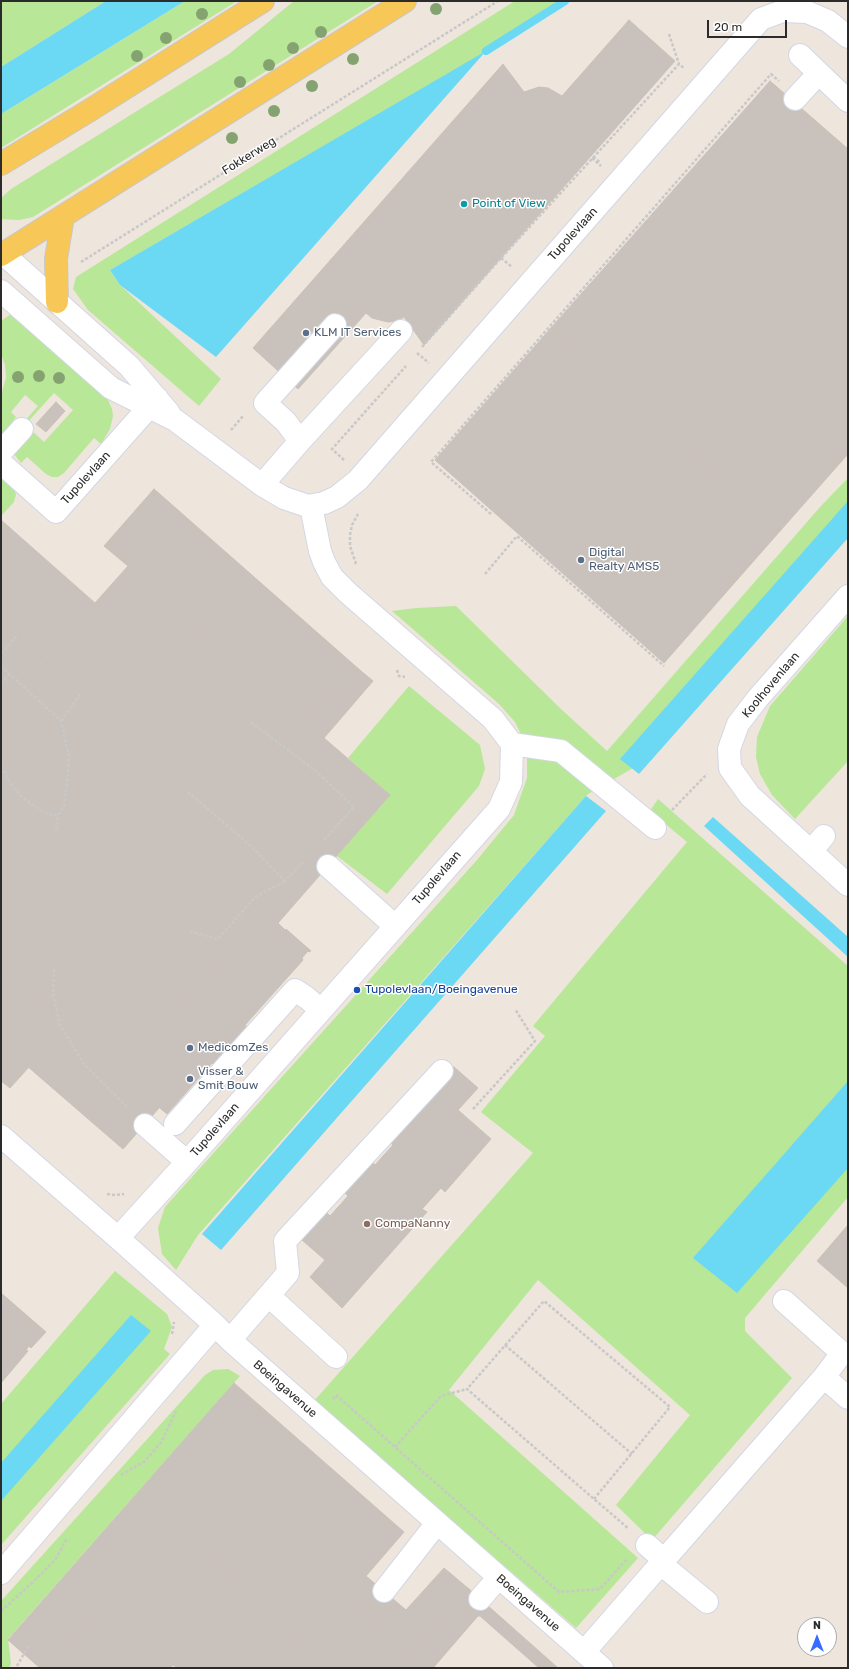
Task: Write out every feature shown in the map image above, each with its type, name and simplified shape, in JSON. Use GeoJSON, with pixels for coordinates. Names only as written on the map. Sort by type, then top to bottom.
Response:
{"type":"FeatureCollection","features":[{"type":"Feature","properties":{"kind":"main road"},"geometry":{"type":"LineString","coordinates":[[1,164],[87,112],[263,1]]}},
{"type":"Feature","properties":{"kind":"main road"},"geometry":{"type":"LineString","coordinates":[[2,253],[405,1]]}},
{"type":"Feature","properties":{"kind":"main road"},"geometry":{"type":"LineString","coordinates":[[57,302],[56,259],[63,216]]}},
{"type":"Feature","properties":{"kind":"street","name":"Tupolevlaan"},"geometry":{"type":"LineString","coordinates":[[1,291],[110,388],[153,403],[262,485],[290,501],[301,505],[311,506],[324,503],[337,498],[358,480],[761,19],[783,11],[807,12],[846,30]]}},
{"type":"Feature","properties":{"kind":"street"},"geometry":{"type":"LineString","coordinates":[[800,56],[848,101]]}},
{"type":"Feature","properties":{"kind":"street"},"geometry":{"type":"LineString","coordinates":[[797,97],[819,73]]}},
{"type":"Feature","properties":{"kind":"street","name":"Tupolevlaan"},"geometry":{"type":"LineString","coordinates":[[2,253],[129,366],[153,403]]}},
{"type":"Feature","properties":{"kind":"street"},"geometry":{"type":"LineString","coordinates":[[300,441],[286,422],[265,403],[335,325]]}},
{"type":"Feature","properties":{"kind":"street"},"geometry":{"type":"LineString","coordinates":[[262,485],[400,331]]}},
{"type":"Feature","properties":{"kind":"street","name":"Tupolevlaan"},"geometry":{"type":"LineString","coordinates":[[1,463],[56,512],[153,403]]}},
{"type":"Feature","properties":{"kind":"street"},"geometry":{"type":"LineString","coordinates":[[1,452],[22,429]]}},
{"type":"Feature","properties":{"kind":"street"},"geometry":{"type":"LineString","coordinates":[[311,506],[320,551],[330,573],[348,593],[493,719],[512,744],[561,751],[655,828]]}},
{"type":"Feature","properties":{"kind":"street","name":"Koolhovenlaan"},"geometry":{"type":"LineString","coordinates":[[730,768],[729,749],[738,724],[758,698],[848,596]]}},
{"type":"Feature","properties":{"kind":"street","name":"Tupolevlaan"},"geometry":{"type":"LineString","coordinates":[[118,1238],[187,1162],[498,809],[511,782],[512,744]]}},
{"type":"Feature","properties":{"kind":"street"},"geometry":{"type":"LineString","coordinates":[[730,768],[750,796],[817,844],[848,885]]}},
{"type":"Feature","properties":{"kind":"street"},"geometry":{"type":"LineString","coordinates":[[328,866],[395,926]]}},
{"type":"Feature","properties":{"kind":"street"},"geometry":{"type":"LineString","coordinates":[[175,1124],[295,990],[321,1010]]}},
{"type":"Feature","properties":{"kind":"street"},"geometry":{"type":"LineString","coordinates":[[1,1573],[222,1333],[269,1296],[288,1273],[285,1240],[442,1071]]}},
{"type":"Feature","properties":{"kind":"street"},"geometry":{"type":"LineString","coordinates":[[144,1125],[187,1162]]}},
{"type":"Feature","properties":{"kind":"street"},"geometry":{"type":"LineString","coordinates":[[1,1136],[118,1238],[222,1333]]}},
{"type":"Feature","properties":{"kind":"street"},"geometry":{"type":"LineString","coordinates":[[269,1296],[336,1357]]}},
{"type":"Feature","properties":{"kind":"street"},"geometry":{"type":"LineString","coordinates":[[584,1652],[824,1377],[842,1353],[784,1301]]}},
{"type":"Feature","properties":{"kind":"street","name":"Boeingavenue"},"geometry":{"type":"LineString","coordinates":[[222,1333],[602,1668]]}},
{"type":"Feature","properties":{"kind":"street"},"geometry":{"type":"LineString","coordinates":[[824,1377],[848,1398]]}},
{"type":"Feature","properties":{"kind":"street"},"geometry":{"type":"LineString","coordinates":[[384,1591],[437,1523]]}},
{"type":"Feature","properties":{"kind":"street"},"geometry":{"type":"LineString","coordinates":[[645,1543],[712,1598]]}},
{"type":"Feature","properties":{"kind":"street"},"geometry":{"type":"LineString","coordinates":[[480,1599],[499,1577]]}},
{"type":"Feature","properties":{"kind":"path","name":"Fokkerweg"},"geometry":{"type":"LineString","coordinates":[[56,277],[498,1]]}},
{"type":"Feature","properties":{"kind":"path"},"geometry":{"type":"LineString","coordinates":[[427,362],[416,354],[501,258],[680,64],[669,34]]}},
{"type":"Feature","properties":{"kind":"path"},"geometry":{"type":"LineString","coordinates":[[491,514],[431,462],[771,74],[797,97]]}},
{"type":"Feature","properties":{"kind":"path"},"geometry":{"type":"LineString","coordinates":[[593,157],[600,164]]}},
{"type":"Feature","properties":{"kind":"path"},"geometry":{"type":"LineString","coordinates":[[501,258],[511,266]]}},
{"type":"Feature","properties":{"kind":"path"},"geometry":{"type":"LineString","coordinates":[[342,458],[332,449],[411,360]]}},
{"type":"Feature","properties":{"kind":"path"},"geometry":{"type":"LineString","coordinates":[[214,449],[251,406],[265,403]]}},
{"type":"Feature","properties":{"kind":"path"},"geometry":{"type":"LineString","coordinates":[[357,566],[350,546],[350,535],[352,525],[360,511]]}},
{"type":"Feature","properties":{"kind":"path"},"geometry":{"type":"LineString","coordinates":[[485,574],[517,536],[664,666]]}},
{"type":"Feature","properties":{"kind":"path"},"geometry":{"type":"LineString","coordinates":[[1,653],[18,636]]}},
{"type":"Feature","properties":{"kind":"path"},"geometry":{"type":"LineString","coordinates":[[399,636],[388,648],[393,654],[399,676]]}},
{"type":"Feature","properties":{"kind":"path"},"geometry":{"type":"LineString","coordinates":[[1,666],[61,721],[68,764],[64,806],[58,816],[56,832]]}},
{"type":"Feature","properties":{"kind":"path"},"geometry":{"type":"LineString","coordinates":[[1,683],[9,674]]}},
{"type":"Feature","properties":{"kind":"path"},"geometry":{"type":"LineString","coordinates":[[61,721],[81,693]]}},
{"type":"Feature","properties":{"kind":"path"},"geometry":{"type":"LineString","coordinates":[[251,722],[317,772],[354,808],[322,841]]}},
{"type":"Feature","properties":{"kind":"path"},"geometry":{"type":"LineString","coordinates":[[1,766],[10,783],[23,798],[43,812],[58,816]]}},
{"type":"Feature","properties":{"kind":"path"},"geometry":{"type":"LineString","coordinates":[[683,798],[705,774],[730,768]]}},
{"type":"Feature","properties":{"kind":"path"},"geometry":{"type":"LineString","coordinates":[[188,792],[253,848],[285,881]]}},
{"type":"Feature","properties":{"kind":"path"},"geometry":{"type":"LineString","coordinates":[[190,930],[218,939],[255,896],[285,881],[306,858]]}},
{"type":"Feature","properties":{"kind":"path"},"geometry":{"type":"LineString","coordinates":[[54,968],[53,994],[60,1025],[84,1064],[128,1108]]}},
{"type":"Feature","properties":{"kind":"path"},"geometry":{"type":"LineString","coordinates":[[473,1109],[535,1042],[515,1009]]}},
{"type":"Feature","properties":{"kind":"path"},"geometry":{"type":"LineString","coordinates":[[394,1447],[441,1396],[467,1389],[544,1301],[670,1407],[594,1499]]}},
{"type":"Feature","properties":{"kind":"path"},"geometry":{"type":"LineString","coordinates":[[505,1345],[632,1454]]}},
{"type":"Feature","properties":{"kind":"path"},"geometry":{"type":"LineString","coordinates":[[318,1418],[336,1395],[559,1592],[600,1589],[645,1543],[467,1389]]}},
{"type":"Feature","properties":{"kind":"path"},"geometry":{"type":"LineString","coordinates":[[17,1667],[29,1645]]}},
{"type":"Feature","properties":{"kind":"green space"},"geometry":{"type":"Polygon","coordinates":[[[1,1],[106,1],[1,67],[1,1]]]}},
{"type":"Feature","properties":{"kind":"green space"},"geometry":{"type":"Polygon","coordinates":[[[185,1],[237,1],[1,148],[1,114],[185,1]]]}},
{"type":"Feature","properties":{"kind":"green space"},"geometry":{"type":"Polygon","coordinates":[[[294,1],[378,1],[33,217],[19,220],[1,219],[1,198],[11,189],[229,54],[294,1]]]}},
{"type":"Feature","properties":{"kind":"green space"},"geometry":{"type":"Polygon","coordinates":[[[515,1],[565,1],[480,55],[110,270],[120,285],[221,379],[199,406],[88,310],[73,289],[76,277],[515,1]]]}},
{"type":"Feature","properties":{"kind":"green space"},"geometry":{"type":"Polygon","coordinates":[[[11,314],[102,394],[108,400],[112,409],[113,416],[110,429],[101,444],[94,438],[64,473],[58,477],[52,477],[46,474],[27,457],[21,463],[14,454],[30,429],[44,442],[73,410],[54,393],[25,425],[23,423],[38,406],[25,395],[11,412],[16,417],[3,434],[1,432],[1,396],[6,377],[5,365],[1,354],[1,321],[11,314]]]}},
{"type":"Feature","properties":{"kind":"green space"},"geometry":{"type":"Polygon","coordinates":[[[1,478],[14,489],[16,494],[14,502],[1,516],[1,478]]]}},
{"type":"Feature","properties":{"kind":"green space"},"geometry":{"type":"Polygon","coordinates":[[[848,478],[848,522],[640,764],[588,794],[198,1235],[176,1270],[162,1254],[158,1228],[165,1207],[477,860],[514,815],[527,778],[527,746],[515,722],[499,704],[392,611],[456,606],[562,710],[607,751],[821,506],[848,478]]]}},
{"type":"Feature","properties":{"kind":"green space"},"geometry":{"type":"Polygon","coordinates":[[[848,616],[848,761],[795,819],[772,795],[760,774],[756,757],[757,737],[770,706],[848,616]]]}},
{"type":"Feature","properties":{"kind":"green space"},"geometry":{"type":"Polygon","coordinates":[[[409,686],[480,745],[485,769],[479,786],[387,894],[337,856],[390,795],[348,758],[409,686]]]}},
{"type":"Feature","properties":{"kind":"green space"},"geometry":{"type":"Polygon","coordinates":[[[658,799],[848,966],[848,1197],[745,1318],[745,1331],[792,1378],[652,1540],[616,1505],[690,1415],[538,1280],[449,1390],[638,1558],[576,1628],[314,1401],[533,1153],[481,1112],[545,1036],[533,1026],[687,842],[650,811],[658,799]]]}},
{"type":"Feature","properties":{"kind":"green space"},"geometry":{"type":"Polygon","coordinates":[[[115,1271],[167,1314],[172,1327],[164,1349],[170,1354],[1,1545],[1,1404],[115,1271]]]}},
{"type":"Feature","properties":{"kind":"green space"},"geometry":{"type":"Polygon","coordinates":[[[228,1369],[240,1376],[8,1639],[11,1664],[9,1668],[1,1668],[1,1601],[205,1375],[213,1370],[228,1369]]]}},
{"type":"Feature","properties":{"kind":"water"},"geometry":{"type":"Polygon","coordinates":[[[106,1],[185,1],[1,114],[1,67],[106,1]]]}},
{"type":"Feature","properties":{"kind":"water"},"geometry":{"type":"Polygon","coordinates":[[[486,51],[216,357],[120,285],[110,270],[486,51]]]}},
{"type":"Feature","properties":{"kind":"water"},"geometry":{"type":"Polygon","coordinates":[[[848,501],[848,538],[639,774],[620,759],[848,501]]]}},
{"type":"Feature","properties":{"kind":"water"},"geometry":{"type":"Polygon","coordinates":[[[586,796],[606,811],[221,1250],[202,1234],[586,796]]]}},
{"type":"Feature","properties":{"kind":"water"},"geometry":{"type":"Polygon","coordinates":[[[713,817],[848,937],[848,957],[704,826],[713,817]]]}},
{"type":"Feature","properties":{"kind":"water"},"geometry":{"type":"Polygon","coordinates":[[[848,1081],[848,1168],[737,1293],[693,1258],[848,1081]]]}},
{"type":"Feature","properties":{"kind":"water"},"geometry":{"type":"Polygon","coordinates":[[[131,1315],[151,1331],[1,1501],[1,1463],[131,1315]]]}},
{"type":"Feature","properties":{"kind":"building","name":"Point of View"},"geometry":{"type":"Polygon","coordinates":[[[629,20],[675,61],[424,345],[404,317],[396,321],[388,322],[372,318],[366,313],[298,389],[253,348],[503,64],[524,92],[539,87],[548,88],[562,96],[629,20]]]}},
{"type":"Feature","properties":{"kind":"building"},"geometry":{"type":"Polygon","coordinates":[[[770,81],[848,149],[848,454],[780,531],[551,328],[770,81]]]}},
{"type":"Feature","properties":{"kind":"building"},"geometry":{"type":"Polygon","coordinates":[[[551,328],[780,531],[664,663],[435,460],[551,328]]]}},
{"type":"Feature","properties":{"kind":"building"},"geometry":{"type":"Polygon","coordinates":[[[56,402],[65,411],[46,432],[36,424],[56,402]]]}},
{"type":"Feature","properties":{"kind":"building"},"geometry":{"type":"Polygon","coordinates":[[[154,489],[361,671],[337,698],[336,696],[339,693],[331,687],[302,721],[193,624],[180,638],[187,644],[179,654],[172,647],[160,661],[161,663],[111,719],[1,622],[1,520],[95,603],[128,566],[104,546],[154,489]]]}},
{"type":"Feature","properties":{"kind":"building"},"geometry":{"type":"Polygon","coordinates":[[[1,622],[111,719],[161,663],[160,661],[172,647],[179,654],[187,644],[180,638],[193,624],[302,721],[331,687],[339,693],[336,696],[337,698],[361,671],[373,681],[324,738],[390,795],[278,923],[287,932],[281,939],[258,919],[188,998],[182,992],[174,1001],[180,1007],[121,1074],[145,1095],[147,1092],[152,1096],[149,1099],[159,1108],[123,1149],[27,1066],[60,1032],[38,1012],[46,1003],[45,1002],[44,1003],[34,994],[27,1002],[1,980],[1,622]]]}},
{"type":"Feature","properties":{"kind":"building"},"geometry":{"type":"Polygon","coordinates":[[[258,919],[281,939],[287,932],[285,931],[286,929],[311,951],[308,951],[302,958],[303,960],[245,1025],[252,1031],[221,1071],[212,1063],[167,1114],[149,1099],[152,1096],[147,1092],[145,1095],[121,1074],[180,1007],[174,1001],[182,992],[188,998],[258,919]]]}},
{"type":"Feature","properties":{"kind":"building"},"geometry":{"type":"Polygon","coordinates":[[[1,980],[27,1002],[34,994],[44,1003],[45,1002],[46,1003],[38,1012],[60,1032],[27,1066],[29,1067],[10,1088],[1,1081],[1,980]]]}},
{"type":"Feature","properties":{"kind":"building"},"geometry":{"type":"Polygon","coordinates":[[[454,1067],[478,1088],[458,1110],[491,1139],[445,1192],[441,1188],[422,1209],[427,1212],[342,1308],[310,1277],[325,1260],[302,1240],[326,1212],[330,1216],[348,1196],[344,1192],[371,1161],[375,1165],[393,1145],[388,1141],[454,1067]]]}},
{"type":"Feature","properties":{"kind":"building"},"geometry":{"type":"Polygon","coordinates":[[[848,1225],[848,1288],[817,1261],[848,1225]]]}},
{"type":"Feature","properties":{"kind":"building"},"geometry":{"type":"Polygon","coordinates":[[[1,1293],[46,1332],[31,1348],[29,1346],[26,1350],[28,1351],[1,1383],[1,1293]]]}},
{"type":"Feature","properties":{"kind":"building"},"geometry":{"type":"Polygon","coordinates":[[[234,1383],[404,1532],[366,1576],[406,1610],[444,1568],[469,1589],[412,1655],[344,1594],[342,1594],[300,1645],[238,1591],[244,1585],[243,1584],[174,1524],[57,1656],[57,1658],[69,1668],[40,1668],[8,1640],[234,1383]]]}},
{"type":"Feature","properties":{"kind":"building"},"geometry":{"type":"Polygon","coordinates":[[[174,1524],[243,1584],[244,1585],[238,1591],[300,1645],[342,1594],[344,1594],[412,1655],[400,1668],[177,1668],[173,1665],[170,1668],[69,1668],[57,1658],[57,1656],[174,1524]]]}},
{"type":"Feature","properties":{"kind":"building"},"geometry":{"type":"Polygon","coordinates":[[[469,1589],[558,1668],[400,1668],[469,1589]]]}},
{"type":"Feature","properties":{"kind":"building"},"geometry":{"type":"Polygon","coordinates":[[[478,1616],[480,1616],[539,1668],[433,1668],[478,1616]]]}},
{"type":"Feature","properties":{"kind":"waterway"},"geometry":{"type":"LineString","coordinates":[[486,51],[565,1]]}},
{"type":"Feature","properties":{"kind":"place","name":"Point of View"},"geometry":{"type":"Point","coordinates":[464,204]}},
{"type":"Feature","properties":{"kind":"place","name":"KLM IT Services"},"geometry":{"type":"Point","coordinates":[306,333]}},
{"type":"Feature","properties":{"kind":"place","name":"Digital Realty AMS5"},"geometry":{"type":"Point","coordinates":[581,560]}},
{"type":"Feature","properties":{"kind":"place","name":"Tupolevlaan/Boeingavenue"},"geometry":{"type":"Point","coordinates":[357,990]}},
{"type":"Feature","properties":{"kind":"place","name":"MedicomZes"},"geometry":{"type":"Point","coordinates":[190,1048]}},
{"type":"Feature","properties":{"kind":"place","name":"Visser & Smit Bouw"},"geometry":{"type":"Point","coordinates":[190,1079]}},
{"type":"Feature","properties":{"kind":"place","name":"CompaNanny"},"geometry":{"type":"Point","coordinates":[367,1224]}}]}
